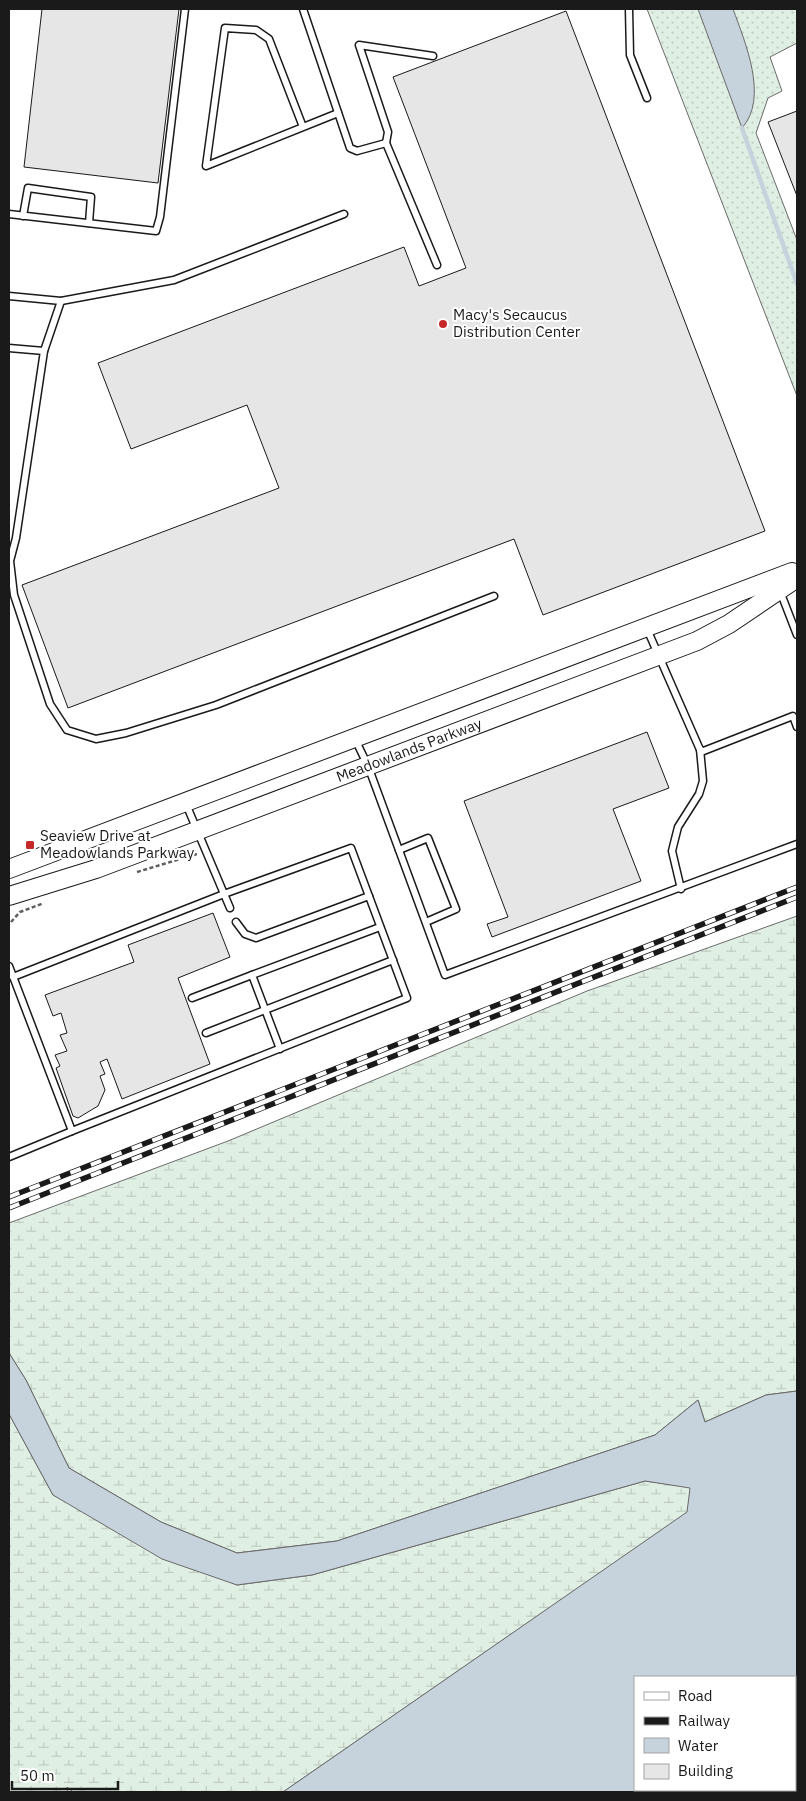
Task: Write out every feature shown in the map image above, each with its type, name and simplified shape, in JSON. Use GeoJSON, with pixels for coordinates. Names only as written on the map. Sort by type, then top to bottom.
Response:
{"type":"FeatureCollection","features":[{"type":"Feature","properties":{"kind":"street","name":"Meadowlands Parkway"},"geometry":{"type":"LineString","coordinates":[[9,869],[797,570]]}},
{"type":"Feature","properties":{"kind":"street","name":"Meadowlands Parkway"},"geometry":{"type":"LineString","coordinates":[[9,896],[88,872],[660,655],[713,633],[797,578]]}},
{"type":"Feature","properties":{"kind":"lane"},"geometry":{"type":"LineString","coordinates":[[9,214],[156,231],[160,217],[185,9]]}},
{"type":"Feature","properties":{"kind":"lane"},"geometry":{"type":"LineString","coordinates":[[303,9],[350,148],[357,151],[386,144]]}},
{"type":"Feature","properties":{"kind":"lane"},"geometry":{"type":"LineString","coordinates":[[629,9],[630,54],[647,98]]}},
{"type":"Feature","properties":{"kind":"lane"},"geometry":{"type":"LineString","coordinates":[[303,128],[269,39],[256,30],[225,28],[206,166],[303,128],[338,113]]}},
{"type":"Feature","properties":{"kind":"lane"},"geometry":{"type":"LineString","coordinates":[[433,56],[359,45],[388,132],[386,144],[437,265]]}},
{"type":"Feature","properties":{"kind":"lane"},"geometry":{"type":"LineString","coordinates":[[24,216],[28,188],[91,197],[89,223]]}},
{"type":"Feature","properties":{"kind":"lane"},"geometry":{"type":"LineString","coordinates":[[9,296],[61,301],[174,280],[344,214]]}},
{"type":"Feature","properties":{"kind":"lane"},"geometry":{"type":"LineString","coordinates":[[61,301],[44,351],[16,538],[10,561],[14,595],[50,704],[67,730],[96,739],[126,733],[216,705],[494,596]]}},
{"type":"Feature","properties":{"kind":"lane"},"geometry":{"type":"LineString","coordinates":[[9,348],[44,351]]}},
{"type":"Feature","properties":{"kind":"lane"},"geometry":{"type":"LineString","coordinates":[[780,590],[797,634]]}},
{"type":"Feature","properties":{"kind":"lane"},"geometry":{"type":"LineString","coordinates":[[646,628],[660,655],[700,749],[703,781],[699,794],[678,827],[672,851],[681,889]]}},
{"type":"Feature","properties":{"kind":"lane"},"geometry":{"type":"LineString","coordinates":[[700,749],[701,752],[793,716],[797,727]]}},
{"type":"Feature","properties":{"kind":"lane"},"geometry":{"type":"LineString","coordinates":[[355,738],[368,766],[445,975],[681,889],[797,844]]}},
{"type":"Feature","properties":{"kind":"lane"},"geometry":{"type":"LineString","coordinates":[[185,803],[230,908]]}},
{"type":"Feature","properties":{"kind":"lane"},"geometry":{"type":"LineString","coordinates":[[399,850],[428,838],[456,910],[426,922]]}},
{"type":"Feature","properties":{"kind":"lane"},"geometry":{"type":"LineString","coordinates":[[9,1158],[407,998],[351,848],[224,894],[13,977]]}},
{"type":"Feature","properties":{"kind":"lane"},"geometry":{"type":"LineString","coordinates":[[236,922],[245,934],[256,938],[369,896]]}},
{"type":"Feature","properties":{"kind":"lane"},"geometry":{"type":"LineString","coordinates":[[192,998],[380,927]]}},
{"type":"Feature","properties":{"kind":"lane"},"geometry":{"type":"LineString","coordinates":[[206,1033],[393,960]]}},
{"type":"Feature","properties":{"kind":"lane"},"geometry":{"type":"LineString","coordinates":[[9,966],[72,1132]]}},
{"type":"Feature","properties":{"kind":"lane"},"geometry":{"type":"LineString","coordinates":[[252,975],[280,1049]]}},
{"type":"Feature","properties":{"kind":"path"},"geometry":{"type":"LineString","coordinates":[[11,922],[17,916]]}},
{"type":"Feature","properties":{"kind":"green space"},"geometry":{"type":"Polygon","coordinates":[[[647,9],[797,9],[797,43],[770,57],[782,91],[768,98],[756,133],[797,240],[797,396],[647,9]]]}},
{"type":"Feature","properties":{"kind":"green space"},"geometry":{"type":"Polygon","coordinates":[[[797,916],[797,1391],[766,1395],[705,1422],[698,1400],[655,1435],[337,1541],[237,1553],[161,1522],[69,1468],[26,1380],[9,1353],[9,1223],[228,1141],[587,991],[797,916]]]}},
{"type":"Feature","properties":{"kind":"green space"},"geometry":{"type":"Polygon","coordinates":[[[9,1414],[53,1495],[237,1585],[312,1575],[645,1481],[691,1487],[688,1512],[283,1792],[73,1792],[67,1787],[68,1792],[9,1792],[9,1414]]]}},
{"type":"Feature","properties":{"kind":"water"},"geometry":{"type":"Polygon","coordinates":[[[698,9],[733,9],[738,22],[748,53],[754,86],[754,101],[750,116],[742,128],[698,9]]]}},
{"type":"Feature","properties":{"kind":"water"},"geometry":{"type":"Polygon","coordinates":[[[9,1353],[26,1380],[69,1468],[161,1522],[237,1553],[337,1541],[655,1435],[698,1400],[705,1422],[766,1395],[797,1391],[797,1792],[283,1792],[687,1512],[690,1488],[645,1481],[312,1575],[237,1585],[162,1559],[53,1495],[9,1414],[9,1353]]]}},
{"type":"Feature","properties":{"kind":"building"},"geometry":{"type":"Polygon","coordinates":[[[42,9],[179,9],[158,183],[24,167],[42,9]]]}},
{"type":"Feature","properties":{"kind":"building","name":"Macy's Secaucus Distribution Center"},"geometry":{"type":"Polygon","coordinates":[[[566,11],[765,531],[543,615],[514,539],[68,708],[22,585],[279,488],[247,405],[131,449],[98,363],[404,247],[419,286],[466,268],[393,77],[566,11]]]}},
{"type":"Feature","properties":{"kind":"building"},"geometry":{"type":"Polygon","coordinates":[[[797,111],[797,196],[768,122],[797,111]]]}},
{"type":"Feature","properties":{"kind":"building"},"geometry":{"type":"Polygon","coordinates":[[[647,732],[669,788],[613,809],[641,881],[492,937],[487,924],[508,917],[464,801],[647,732]]]}},
{"type":"Feature","properties":{"kind":"building"},"geometry":{"type":"Polygon","coordinates":[[[213,913],[230,957],[178,978],[210,1064],[122,1099],[107,1059],[100,1062],[105,1074],[100,1076],[105,1090],[98,1106],[78,1118],[73,1116],[56,1068],[60,1066],[55,1055],[67,1051],[60,1035],[67,1033],[61,1013],[53,1016],[45,995],[134,962],[128,945],[213,913]]]}},
{"type":"Feature","properties":{"kind":"waterway"},"geometry":{"type":"LineString","coordinates":[[742,128],[797,284]]}},
{"type":"Feature","properties":{"kind":"railway"},"geometry":{"type":"LineString","coordinates":[[9,1197],[797,887]]}},
{"type":"Feature","properties":{"kind":"railway"},"geometry":{"type":"LineString","coordinates":[[9,1208],[797,897]]}},
{"type":"Feature","properties":{"kind":"place","name":"Macy's Secaucus Distribution Center"},"geometry":{"type":"Point","coordinates":[443,324]}},
{"type":"Feature","properties":{"kind":"place","name":"Seaview Drive at Meadowlands Parkway"},"geometry":{"type":"Point","coordinates":[30,845]}}]}
